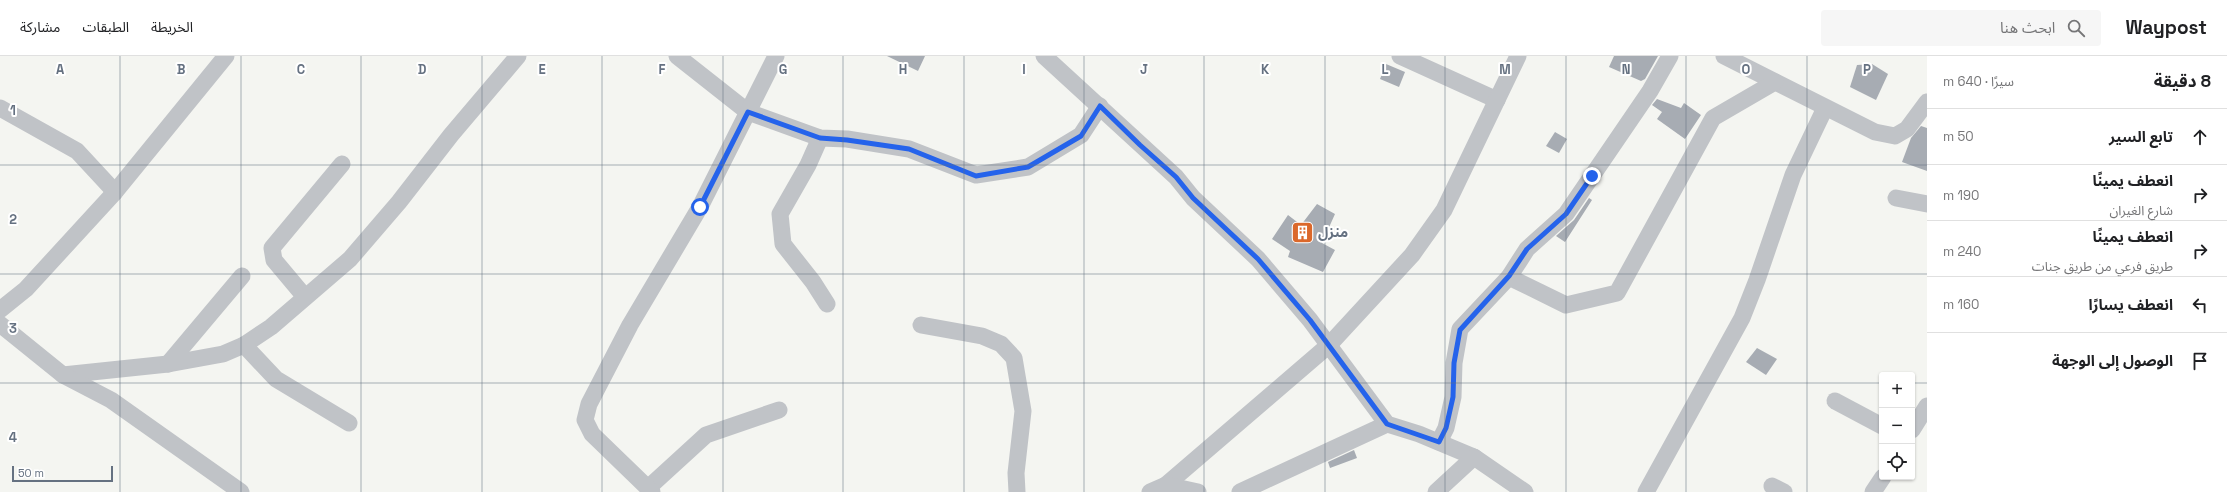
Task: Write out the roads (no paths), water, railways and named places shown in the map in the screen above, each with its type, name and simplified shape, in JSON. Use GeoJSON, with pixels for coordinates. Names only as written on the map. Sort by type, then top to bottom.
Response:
{"type":"FeatureCollection","features":[{"type":"Feature","properties":{"kind":"street"},"geometry":{"type":"LineString","coordinates":[[0,310],[26,289],[115,192],[226,56]]}},
{"type":"Feature","properties":{"kind":"street"},"geometry":{"type":"LineString","coordinates":[[63,375],[168,364],[222,354],[244,345],[271,327],[350,259],[399,202],[451,135],[518,56]]}},
{"type":"Feature","properties":{"kind":"street"},"geometry":{"type":"LineString","coordinates":[[677,56],[748,112],[820,138],[847,140],[909,149],[976,176],[1028,167],[1081,136],[1100,106]]}},
{"type":"Feature","properties":{"kind":"street"},"geometry":{"type":"LineString","coordinates":[[776,56],[700,207],[630,325],[590,404],[585,420],[592,434],[628,471],[650,490],[706,435],[778,410]]}},
{"type":"Feature","properties":{"kind":"street"},"geometry":{"type":"LineString","coordinates":[[1044,56],[1176,177],[1193,198],[1258,259],[1329,345],[1387,424],[1439,442],[1474,457],[1525,492]]}},
{"type":"Feature","properties":{"kind":"street"},"geometry":{"type":"LineString","coordinates":[[1400,56],[1497,100]]}},
{"type":"Feature","properties":{"kind":"street"},"geometry":{"type":"LineString","coordinates":[[1150,492],[1166,485],[1329,345],[1412,255],[1444,210],[1518,56]]}},
{"type":"Feature","properties":{"kind":"street"},"geometry":{"type":"LineString","coordinates":[[1439,442],[1446,428],[1453,397],[1454,363],[1460,330],[1509,276],[1527,249],[1566,214],[1650,91],[1670,56]]}},
{"type":"Feature","properties":{"kind":"street"},"geometry":{"type":"LineString","coordinates":[[1724,56],[1875,132],[1894,136],[1907,129],[1927,102]]}},
{"type":"Feature","properties":{"kind":"street"},"geometry":{"type":"LineString","coordinates":[[1509,276],[1566,305],[1617,293],[1713,118],[1775,82]]}},
{"type":"Feature","properties":{"kind":"street"},"geometry":{"type":"LineString","coordinates":[[0,108],[77,151],[115,192]]}},
{"type":"Feature","properties":{"kind":"street"},"geometry":{"type":"LineString","coordinates":[[1646,492],[1742,318],[1757,280],[1793,175],[1825,108]]}},
{"type":"Feature","properties":{"kind":"street"},"geometry":{"type":"LineString","coordinates":[[820,138],[808,165],[780,214],[783,244],[813,282],[827,304]]}},
{"type":"Feature","properties":{"kind":"street"},"geometry":{"type":"LineString","coordinates":[[305,297],[274,260],[272,248],[342,164]]}},
{"type":"Feature","properties":{"kind":"street"},"geometry":{"type":"LineString","coordinates":[[1896,198],[1927,204]]}},
{"type":"Feature","properties":{"kind":"street"},"geometry":{"type":"LineString","coordinates":[[168,364],[242,276]]}},
{"type":"Feature","properties":{"kind":"street"},"geometry":{"type":"LineString","coordinates":[[0,324],[63,375],[110,400],[241,492]]}},
{"type":"Feature","properties":{"kind":"street"},"geometry":{"type":"LineString","coordinates":[[921,325],[982,336],[1001,344],[1014,358],[1023,411],[1016,473],[1017,492]]}},
{"type":"Feature","properties":{"kind":"street"},"geometry":{"type":"LineString","coordinates":[[244,345],[276,379],[349,423]]}},
{"type":"Feature","properties":{"kind":"street"},"geometry":{"type":"LineString","coordinates":[[1835,401],[1879,424]]}},
{"type":"Feature","properties":{"kind":"street"},"geometry":{"type":"LineString","coordinates":[[1915,425],[1927,406]]}},
{"type":"Feature","properties":{"kind":"street"},"geometry":{"type":"LineString","coordinates":[[1240,492],[1387,424]]}},
{"type":"Feature","properties":{"kind":"street"},"geometry":{"type":"LineString","coordinates":[[1436,492],[1474,457]]}},
{"type":"Feature","properties":{"kind":"street"},"geometry":{"type":"LineString","coordinates":[[1874,492],[1881,480]]}},
{"type":"Feature","properties":{"kind":"street"},"geometry":{"type":"LineString","coordinates":[[1166,485],[1198,492]]}},
{"type":"Feature","properties":{"kind":"place","name":"منزل"},"geometry":{"type":"Point","coordinates":[1302,232]}}]}
